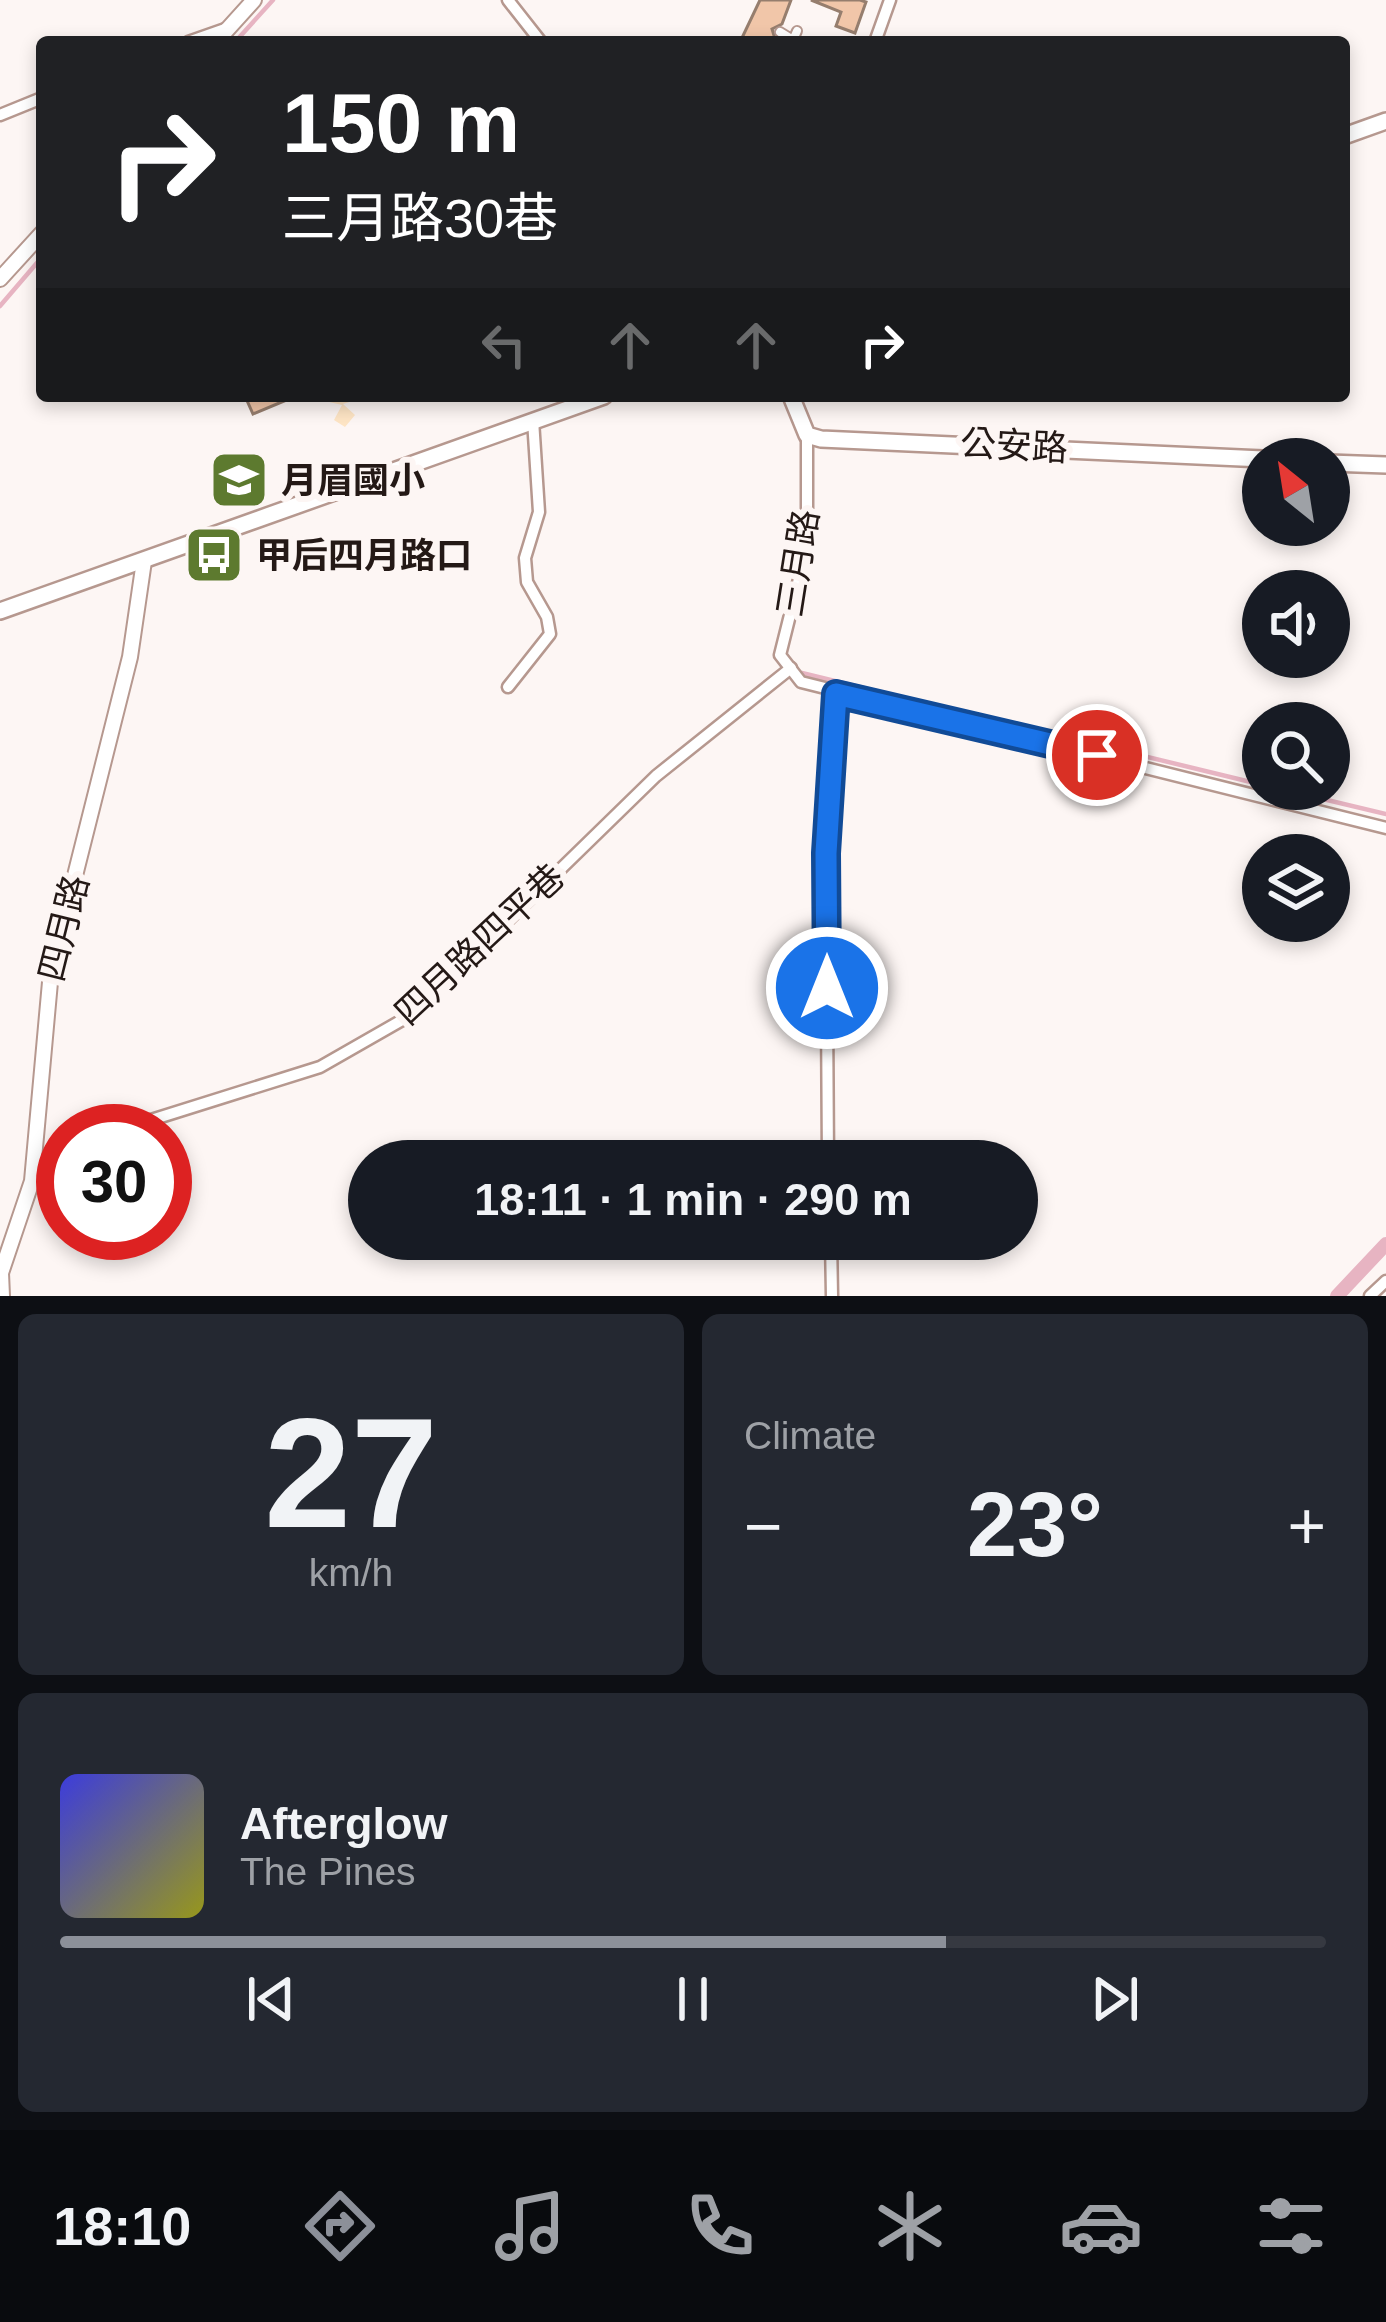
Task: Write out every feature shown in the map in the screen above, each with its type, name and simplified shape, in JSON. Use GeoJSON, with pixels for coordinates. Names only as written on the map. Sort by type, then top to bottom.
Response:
{"type":"FeatureCollection","features":[{"type":"Feature","properties":{"kind":"main road"},"geometry":{"type":"LineString","coordinates":[[1350,134],[1386,122]]}},
{"type":"Feature","properties":{"kind":"main road"},"geometry":{"type":"LineString","coordinates":[[0,611],[586,402]]}},
{"type":"Feature","properties":{"kind":"main road"},"geometry":{"type":"LineString","coordinates":[[793,402],[807,435]]}},
{"type":"Feature","properties":{"kind":"main road","name":"公安路"},"geometry":{"type":"LineString","coordinates":[[807,435],[1242,458]]}},
{"type":"Feature","properties":{"kind":"main road"},"geometry":{"type":"LineString","coordinates":[[1350,464],[1386,465]]}},
{"type":"Feature","properties":{"kind":"street"},"geometry":{"type":"LineString","coordinates":[[222,36],[254,0]]}},
{"type":"Feature","properties":{"kind":"street"},"geometry":{"type":"LineString","coordinates":[[508,0],[536,36]]}},
{"type":"Feature","properties":{"kind":"street"},"geometry":{"type":"LineString","coordinates":[[876,36],[890,0]]}},
{"type":"Feature","properties":{"kind":"street"},"geometry":{"type":"LineString","coordinates":[[205,36],[230,27]]}},
{"type":"Feature","properties":{"kind":"street"},"geometry":{"type":"LineString","coordinates":[[795,36],[797,31]]}},
{"type":"Feature","properties":{"kind":"street"},"geometry":{"type":"LineString","coordinates":[[779,32],[786,36]]}},
{"type":"Feature","properties":{"kind":"street"},"geometry":{"type":"LineString","coordinates":[[0,115],[36,100]]}},
{"type":"Feature","properties":{"kind":"street"},"geometry":{"type":"LineString","coordinates":[[0,279],[36,240]]}},
{"type":"Feature","properties":{"kind":"street"},"geometry":{"type":"LineString","coordinates":[[508,686],[550,634],[547,617],[527,582],[525,559],[538,512],[533,420]]}},
{"type":"Feature","properties":{"kind":"street","name":"三月路"},"geometry":{"type":"LineString","coordinates":[[807,435],[807,547],[780,656],[801,682],[1386,828]]}},
{"type":"Feature","properties":{"kind":"street","name":"四月路"},"geometry":{"type":"LineString","coordinates":[[2,1296],[1,1273],[32,1181],[43,1013],[130,657],[144,561]]}},
{"type":"Feature","properties":{"kind":"street","name":"四月路四平巷"},"geometry":{"type":"LineString","coordinates":[[192,1107],[320,1067],[412,1015],[656,776],[791,668]]}},
{"type":"Feature","properties":{"kind":"street"},"geometry":{"type":"LineString","coordinates":[[829,1140],[826,853],[836,694]]}},
{"type":"Feature","properties":{"kind":"street"},"geometry":{"type":"LineString","coordinates":[[32,1181],[36,1181]]}},
{"type":"Feature","properties":{"kind":"street"},"geometry":{"type":"LineString","coordinates":[[831,1260],[832,1296]]}},
{"type":"Feature","properties":{"kind":"street"},"geometry":{"type":"LineString","coordinates":[[1370,1296],[1386,1281]]}},
{"type":"Feature","properties":{"kind":"shaded area"},"geometry":{"type":"Polygon","coordinates":[[[329,402],[349,402],[343,404],[355,415],[345,427],[334,420],[342,405],[329,402]]]}},
{"type":"Feature","properties":{"kind":"building"},"geometry":{"type":"Polygon","coordinates":[[[760,0],[791,0],[782,24],[772,29],[774,36],[743,36],[760,0]]]}},
{"type":"Feature","properties":{"kind":"building"},"geometry":{"type":"Polygon","coordinates":[[[811,0],[866,2],[855,33],[836,26],[841,12],[811,0]]]}},
{"type":"Feature","properties":{"kind":"building"},"geometry":{"type":"Polygon","coordinates":[[[248,402],[282,402],[253,414],[248,402]]]}},
{"type":"Feature","properties":{"kind":"waterway"},"geometry":{"type":"LineString","coordinates":[[240,36],[273,0]]}},
{"type":"Feature","properties":{"kind":"waterway"},"geometry":{"type":"LineString","coordinates":[[0,306],[36,264]]}},
{"type":"Feature","properties":{"kind":"waterway"},"geometry":{"type":"LineString","coordinates":[[802,673],[1242,780]]}},
{"type":"Feature","properties":{"kind":"waterway"},"geometry":{"type":"LineString","coordinates":[[1350,805],[1386,814]]}},
{"type":"Feature","properties":{"kind":"waterway"},"geometry":{"type":"LineString","coordinates":[[1337,1296],[1386,1244]]}},
{"type":"Feature","properties":{"kind":"place","name":"月眉國小"},"geometry":{"type":"Point","coordinates":[239,480]}},
{"type":"Feature","properties":{"kind":"place","name":"甲后四月路口"},"geometry":{"type":"Point","coordinates":[214,555]}},
{"type":"Feature","properties":{"kind":"route"},"geometry":{"type":"LineString","coordinates":[[827,988],[826,853],[836,694],[1097,755]]}}]}
